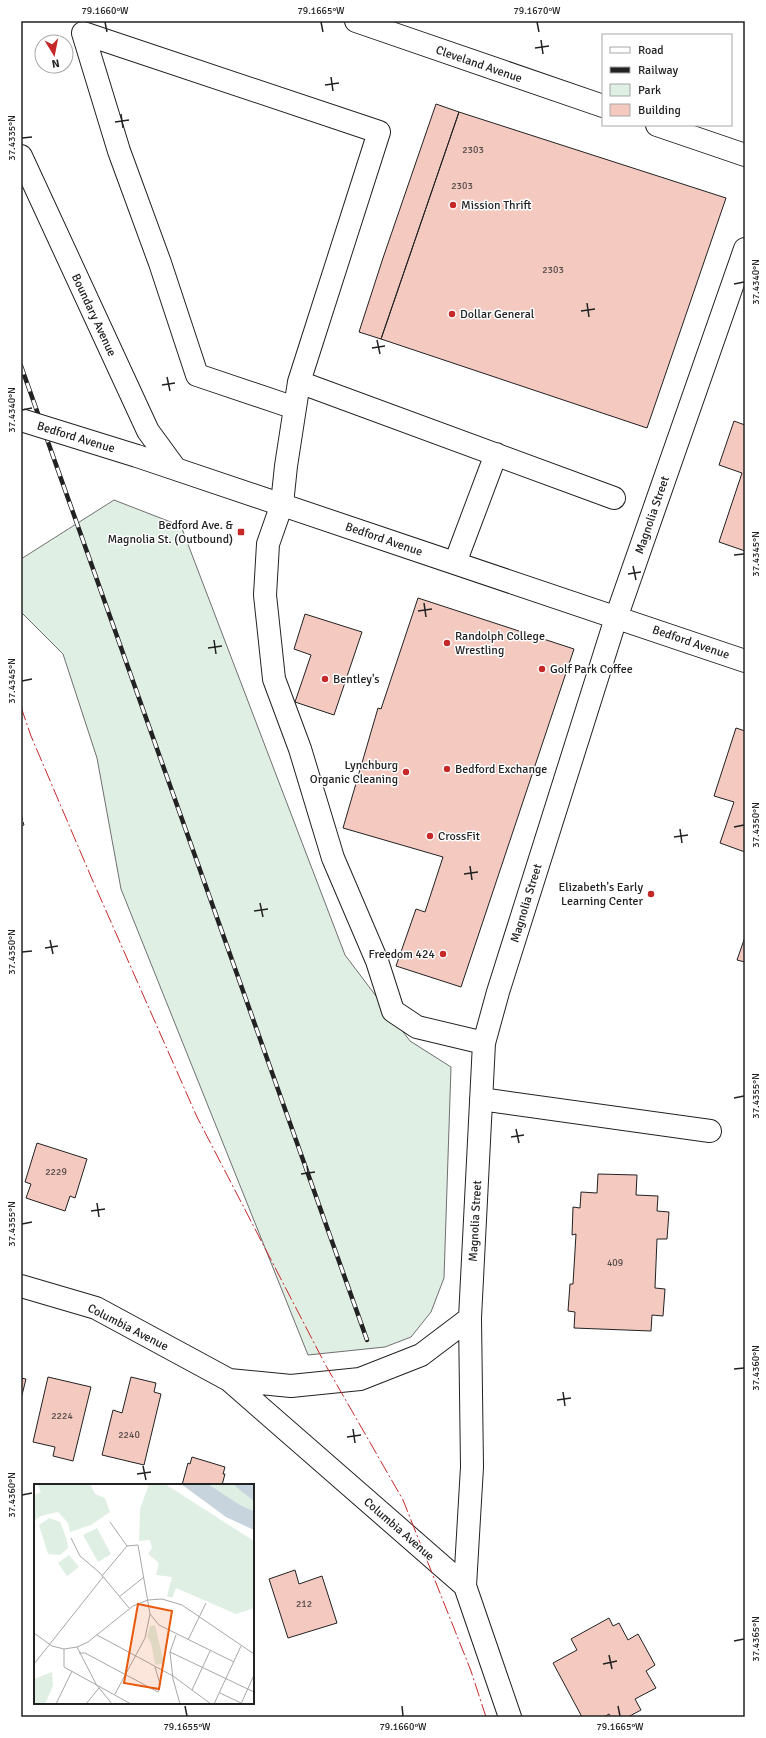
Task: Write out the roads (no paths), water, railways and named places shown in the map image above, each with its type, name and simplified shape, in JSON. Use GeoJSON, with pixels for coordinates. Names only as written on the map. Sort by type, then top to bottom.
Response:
{"type":"FeatureCollection","features":[{"type":"Feature","properties":{"kind":"street","name":"Cleveland Avenue"},"geometry":{"type":"LineString","coordinates":[[356,21],[602,106]]}},
{"type":"Feature","properties":{"kind":"street"},"geometry":{"type":"LineString","coordinates":[[295,408],[197,375],[160,263],[119,151],[83,33],[379,132],[299,382],[282,504],[268,544],[265,595],[274,679],[300,749],[333,858],[377,961],[393,1010],[418,1027],[484,1043]]}},
{"type":"Feature","properties":{"kind":"street"},"geometry":{"type":"LineString","coordinates":[[660,126],[745,155]]}},
{"type":"Feature","properties":{"kind":"street","name":"Boundary Avenue"},"geometry":{"type":"LineString","coordinates":[[21,156],[148,432],[175,468]]}},
{"type":"Feature","properties":{"kind":"street","name":"Magnolia Street"},"geometry":{"type":"LineString","coordinates":[[464,1586],[472,1467],[470,1318],[484,1043],[498,992],[616,618],[745,249]]}},
{"type":"Feature","properties":{"kind":"street"},"geometry":{"type":"LineString","coordinates":[[299,382],[614,498]]}},
{"type":"Feature","properties":{"kind":"street","name":"Bedford Avenue"},"geometry":{"type":"LineString","coordinates":[[21,420],[175,468],[745,661]]}},
{"type":"Feature","properties":{"kind":"street"},"geometry":{"type":"LineString","coordinates":[[455,563],[496,454]]}},
{"type":"Feature","properties":{"kind":"street"},"geometry":{"type":"LineString","coordinates":[[481,1099],[710,1131]]}},
{"type":"Feature","properties":{"kind":"street","name":"Columbia Avenue"},"geometry":{"type":"LineString","coordinates":[[21,1286],[96,1308],[229,1380],[464,1586],[510,1717]]}},
{"type":"Feature","properties":{"kind":"street","name":"Columbia Avenue"},"geometry":{"type":"LineString","coordinates":[[229,1380],[291,1386],[360,1379],[421,1355],[470,1318]]}},
{"type":"Feature","properties":{"kind":"railway"},"geometry":{"type":"LineString","coordinates":[[21,366],[367,1340]]}},
{"type":"Feature","properties":{"kind":"place","name":"Mission Thrift"},"geometry":{"type":"Point","coordinates":[453,205]}},
{"type":"Feature","properties":{"kind":"place","name":"Dollar General"},"geometry":{"type":"Point","coordinates":[452,314]}},
{"type":"Feature","properties":{"kind":"place","name":"Bedford Ave. & Magnolia St. (Outbound)"},"geometry":{"type":"Point","coordinates":[241,532]}},
{"type":"Feature","properties":{"kind":"place","name":"Randolph College Wrestling"},"geometry":{"type":"Point","coordinates":[447,643]}},
{"type":"Feature","properties":{"kind":"place","name":"Golf Park Coffee"},"geometry":{"type":"Point","coordinates":[542,669]}},
{"type":"Feature","properties":{"kind":"place","name":"Bentley's"},"geometry":{"type":"Point","coordinates":[325,679]}},
{"type":"Feature","properties":{"kind":"place","name":"Bedford Exchange"},"geometry":{"type":"Point","coordinates":[447,769]}},
{"type":"Feature","properties":{"kind":"place","name":"Lynchburg Organic Cleaning"},"geometry":{"type":"Point","coordinates":[406,772]}},
{"type":"Feature","properties":{"kind":"place","name":"CrossFit"},"geometry":{"type":"Point","coordinates":[430,836]}},
{"type":"Feature","properties":{"kind":"place","name":"Elizabeth's Early Learning Center"},"geometry":{"type":"Point","coordinates":[651,894]}},
{"type":"Feature","properties":{"kind":"place","name":"Freedom 424"},"geometry":{"type":"Point","coordinates":[443,954]}}]}
